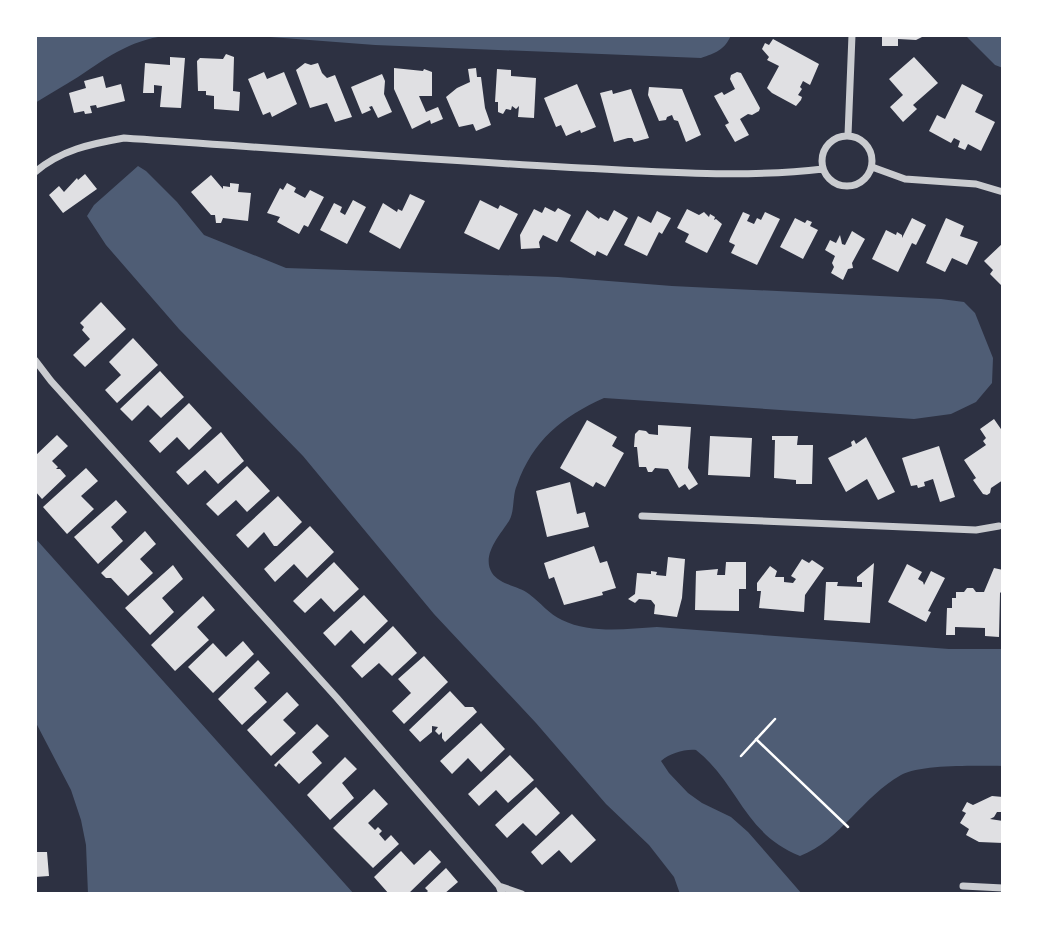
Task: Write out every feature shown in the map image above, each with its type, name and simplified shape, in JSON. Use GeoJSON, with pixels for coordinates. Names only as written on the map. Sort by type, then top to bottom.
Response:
{"type":"FeatureCollection","features":[{"type":"Feature","properties":{"kind":"street"},"geometry":{"type":"LineString","coordinates":[[848,135],[852,35]]}},
{"type":"Feature","properties":{"kind":"street"},"geometry":{"type":"LineString","coordinates":[[848,135],[860,139],[870,150],[872,167],[863,181],[847,186],[832,181],[823,169],[822,162],[826,147],[837,137],[848,135]]}},
{"type":"Feature","properties":{"kind":"street"},"geometry":{"type":"LineString","coordinates":[[35,172],[51,159],[86,144],[124,138],[625,170],[783,174],[823,169]]}},
{"type":"Feature","properties":{"kind":"street"},"geometry":{"type":"LineString","coordinates":[[872,167],[905,179],[976,184],[1003,192]]}},
{"type":"Feature","properties":{"kind":"street"},"geometry":{"type":"LineString","coordinates":[[35,360],[337,698],[500,890],[522,894]]}},
{"type":"Feature","properties":{"kind":"street"},"geometry":{"type":"LineString","coordinates":[[35,370],[51,381]]}},
{"type":"Feature","properties":{"kind":"street"},"geometry":{"type":"LineString","coordinates":[[642,516],[976,530],[1002,524]]}},
{"type":"Feature","properties":{"kind":"street"},"geometry":{"type":"LineString","coordinates":[[963,886],[1003,888]]}},
{"type":"Feature","properties":{"kind":"path"},"geometry":{"type":"LineString","coordinates":[[741,756],[775,719]]}},
{"type":"Feature","properties":{"kind":"path"},"geometry":{"type":"LineString","coordinates":[[756,740],[848,827]]}},
{"type":"Feature","properties":{"kind":"water"},"geometry":{"type":"Polygon","coordinates":[[[35,35],[174,35],[146,40],[123,49],[35,103],[35,35]]]}},
{"type":"Feature","properties":{"kind":"water"},"geometry":{"type":"Polygon","coordinates":[[[244,35],[731,35],[723,48],[701,58],[375,45],[244,35]]]}},
{"type":"Feature","properties":{"kind":"water"},"geometry":{"type":"Polygon","coordinates":[[[965,35],[1003,35],[1003,68],[995,65],[965,35]]]}},
{"type":"Feature","properties":{"kind":"water"},"geometry":{"type":"Polygon","coordinates":[[[138,166],[177,202],[204,235],[286,268],[558,277],[964,302],[975,313],[993,358],[992,383],[976,402],[951,414],[914,419],[604,398],[562,422],[531,455],[515,489],[511,517],[490,552],[489,566],[495,577],[525,591],[557,618],[585,627],[609,630],[657,627],[949,649],[1003,649],[1003,766],[936,767],[910,771],[887,784],[827,840],[800,856],[766,835],[710,763],[696,750],[673,754],[661,761],[669,773],[688,793],[731,817],[748,832],[802,894],[680,894],[674,877],[649,845],[606,804],[536,723],[434,614],[303,456],[179,329],[106,245],[87,216],[94,205],[138,166]]]}},
{"type":"Feature","properties":{"kind":"water"},"geometry":{"type":"Polygon","coordinates":[[[35,538],[354,894],[88,894],[86,845],[81,820],[71,790],[35,721],[35,538]]]}},
{"type":"Feature","properties":{"kind":"building"},"geometry":{"type":"Polygon","coordinates":[[[882,35],[926,35],[916,40],[898,39],[898,46],[882,46],[882,35]]]}},
{"type":"Feature","properties":{"kind":"building"},"geometry":{"type":"Polygon","coordinates":[[[773,39],[819,64],[810,85],[803,81],[798,95],[802,97],[796,106],[767,88],[779,66],[767,60],[769,57],[762,49],[765,43],[769,45],[773,39]]]}},
{"type":"Feature","properties":{"kind":"building"},"geometry":{"type":"Polygon","coordinates":[[[226,54],[234,57],[233,91],[240,92],[239,111],[214,109],[214,96],[206,95],[206,91],[198,91],[197,61],[200,58],[223,59],[226,54]]]}},
{"type":"Feature","properties":{"kind":"building"},"geometry":{"type":"Polygon","coordinates":[[[170,57],[185,58],[181,108],[160,107],[162,86],[154,85],[154,93],[143,93],[145,63],[170,65],[170,57]]]}},
{"type":"Feature","properties":{"kind":"building"},"geometry":{"type":"Polygon","coordinates":[[[914,57],[938,83],[913,105],[917,109],[903,122],[890,107],[903,95],[889,79],[914,57]]]}},
{"type":"Feature","properties":{"kind":"building"},"geometry":{"type":"Polygon","coordinates":[[[305,63],[318,63],[327,78],[335,75],[352,117],[335,122],[327,103],[310,108],[296,70],[305,63]]]}},
{"type":"Feature","properties":{"kind":"building"},"geometry":{"type":"Polygon","coordinates":[[[394,68],[424,69],[432,72],[432,96],[419,96],[426,112],[438,107],[443,119],[431,124],[430,120],[412,129],[394,89],[394,68]]]}},
{"type":"Feature","properties":{"kind":"building"},"geometry":{"type":"Polygon","coordinates":[[[476,68],[477,77],[481,77],[485,108],[491,125],[476,131],[473,124],[459,127],[446,97],[470,82],[468,69],[476,68]]]}},
{"type":"Feature","properties":{"kind":"building"},"geometry":{"type":"Polygon","coordinates":[[[497,69],[511,70],[511,76],[536,78],[534,118],[518,117],[519,106],[516,109],[512,106],[511,110],[506,109],[503,114],[498,112],[498,102],[495,102],[497,69]]]}},
{"type":"Feature","properties":{"kind":"building"},"geometry":{"type":"Polygon","coordinates":[[[264,72],[267,79],[284,72],[297,104],[272,117],[270,112],[263,115],[248,79],[264,72]]]}},
{"type":"Feature","properties":{"kind":"building"},"geometry":{"type":"Polygon","coordinates":[[[741,73],[760,108],[752,115],[748,114],[740,119],[749,135],[735,142],[725,125],[729,123],[714,96],[722,92],[724,95],[735,89],[730,79],[731,75],[741,73]]]}},
{"type":"Feature","properties":{"kind":"building"},"geometry":{"type":"Polygon","coordinates":[[[382,74],[385,81],[384,94],[392,112],[378,118],[372,106],[369,107],[371,110],[362,114],[351,87],[382,74]]]}},
{"type":"Feature","properties":{"kind":"building"},"geometry":{"type":"Polygon","coordinates":[[[103,76],[106,88],[121,84],[125,101],[97,108],[96,105],[90,106],[92,113],[74,113],[69,93],[86,88],[84,81],[103,76]]]}},
{"type":"Feature","properties":{"kind":"building"},"geometry":{"type":"Polygon","coordinates":[[[577,84],[596,127],[566,136],[561,125],[556,127],[544,98],[577,84]]]}},
{"type":"Feature","properties":{"kind":"building"},"geometry":{"type":"Polygon","coordinates":[[[962,84],[983,95],[975,112],[995,122],[981,151],[968,144],[965,150],[958,147],[960,141],[954,138],[951,143],[929,131],[937,115],[945,119],[962,84]]]}},
{"type":"Feature","properties":{"kind":"building"},"geometry":{"type":"Polygon","coordinates":[[[649,87],[682,89],[701,135],[686,142],[678,121],[674,120],[672,115],[659,121],[648,95],[649,87]]]}},
{"type":"Feature","properties":{"kind":"building"},"geometry":{"type":"Polygon","coordinates":[[[631,89],[649,138],[634,142],[632,138],[628,138],[614,142],[600,93],[612,90],[613,94],[631,89]]]}},
{"type":"Feature","properties":{"kind":"building"},"geometry":{"type":"Polygon","coordinates":[[[85,174],[97,189],[63,213],[49,195],[59,186],[64,192],[77,178],[78,180],[85,174]]]}},
{"type":"Feature","properties":{"kind":"building"},"geometry":{"type":"Polygon","coordinates":[[[211,175],[223,189],[223,186],[230,187],[230,183],[239,184],[238,192],[251,193],[248,221],[223,218],[221,223],[216,223],[215,215],[211,215],[191,192],[211,175]]]}},
{"type":"Feature","properties":{"kind":"building"},"geometry":{"type":"Polygon","coordinates":[[[287,183],[296,188],[294,192],[305,198],[310,190],[324,197],[308,227],[304,225],[299,234],[277,222],[280,217],[267,213],[280,188],[283,190],[287,183]]]}},
{"type":"Feature","properties":{"kind":"building"},"geometry":{"type":"Polygon","coordinates":[[[410,194],[425,201],[400,249],[369,232],[383,203],[397,212],[398,209],[402,211],[410,194]]]}},
{"type":"Feature","properties":{"kind":"building"},"geometry":{"type":"Polygon","coordinates":[[[353,200],[366,207],[347,244],[320,230],[334,203],[342,207],[340,212],[345,215],[353,200]]]}},
{"type":"Feature","properties":{"kind":"building"},"geometry":{"type":"Polygon","coordinates":[[[480,200],[498,209],[500,205],[518,214],[499,250],[464,233],[480,200]]]}},
{"type":"Feature","properties":{"kind":"building"},"geometry":{"type":"Polygon","coordinates":[[[545,207],[555,212],[558,208],[571,215],[557,242],[543,235],[539,242],[540,248],[521,249],[520,235],[534,209],[542,213],[545,207]]]}},
{"type":"Feature","properties":{"kind":"building"},"geometry":{"type":"Polygon","coordinates":[[[687,209],[699,215],[704,212],[709,217],[710,214],[722,224],[707,253],[685,242],[689,234],[677,228],[687,209]]]}},
{"type":"Feature","properties":{"kind":"building"},"geometry":{"type":"Polygon","coordinates":[[[587,210],[599,219],[600,217],[608,221],[614,210],[628,218],[607,256],[597,251],[595,256],[570,241],[587,210]]]}},
{"type":"Feature","properties":{"kind":"building"},"geometry":{"type":"Polygon","coordinates":[[[657,211],[671,218],[662,234],[659,232],[647,256],[624,245],[638,216],[651,223],[657,211]]]}},
{"type":"Feature","properties":{"kind":"building"},"geometry":{"type":"Polygon","coordinates":[[[743,212],[750,215],[747,221],[754,224],[757,218],[761,220],[765,212],[780,219],[757,265],[731,253],[735,245],[729,242],[743,212]]]}},
{"type":"Feature","properties":{"kind":"building"},"geometry":{"type":"Polygon","coordinates":[[[795,218],[805,223],[807,220],[812,222],[810,226],[818,230],[803,259],[780,247],[795,218]]]}},
{"type":"Feature","properties":{"kind":"building"},"geometry":{"type":"Polygon","coordinates":[[[912,218],[926,225],[916,245],[912,243],[898,272],[872,259],[886,230],[896,235],[897,232],[902,238],[912,218]]]}},
{"type":"Feature","properties":{"kind":"building"},"geometry":{"type":"Polygon","coordinates":[[[946,218],[964,226],[960,236],[978,242],[967,265],[952,258],[945,272],[926,263],[946,218]]]}},
{"type":"Feature","properties":{"kind":"building"},"geometry":{"type":"Polygon","coordinates":[[[852,231],[865,239],[852,263],[853,268],[848,269],[843,280],[831,273],[835,256],[825,250],[830,240],[836,243],[840,235],[842,244],[845,245],[852,231]]]}},
{"type":"Feature","properties":{"kind":"building"},"geometry":{"type":"Polygon","coordinates":[[[1003,243],[1001,285],[990,274],[993,270],[984,261],[1003,243]]]}},
{"type":"Feature","properties":{"kind":"building"},"geometry":{"type":"Polygon","coordinates":[[[101,302],[126,329],[85,367],[73,355],[90,339],[80,323],[101,302]]]}},
{"type":"Feature","properties":{"kind":"building"},"geometry":{"type":"Polygon","coordinates":[[[133,338],[158,365],[117,403],[105,390],[121,375],[109,362],[133,338]]]}},
{"type":"Feature","properties":{"kind":"building"},"geometry":{"type":"Polygon","coordinates":[[[160,371],[184,397],[161,418],[148,405],[132,421],[120,409],[160,371]]]}},
{"type":"Feature","properties":{"kind":"building"},"geometry":{"type":"Polygon","coordinates":[[[189,403],[212,428],[189,450],[177,437],[160,453],[149,441],[189,403]]]}},
{"type":"Feature","properties":{"kind":"building"},"geometry":{"type":"Polygon","coordinates":[[[994,419],[1003,432],[1003,480],[991,488],[987,495],[983,494],[973,480],[976,478],[964,460],[986,445],[983,441],[986,438],[980,429],[994,419]]]}},
{"type":"Feature","properties":{"kind":"building"},"geometry":{"type":"Polygon","coordinates":[[[587,420],[617,437],[612,446],[624,453],[605,487],[596,482],[593,487],[560,468],[587,420]]]}},
{"type":"Feature","properties":{"kind":"building"},"geometry":{"type":"Polygon","coordinates":[[[658,425],[691,427],[688,468],[698,484],[689,490],[685,484],[679,488],[668,469],[655,468],[648,472],[646,467],[639,467],[637,447],[634,447],[635,434],[639,430],[658,435],[658,425]]]}},
{"type":"Feature","properties":{"kind":"building"},"geometry":{"type":"Polygon","coordinates":[[[221,432],[244,461],[218,484],[205,470],[188,485],[176,472],[221,432]]]}},
{"type":"Feature","properties":{"kind":"building"},"geometry":{"type":"Polygon","coordinates":[[[57,435],[68,446],[52,461],[58,467],[56,469],[60,469],[66,476],[42,499],[35,491],[35,456],[57,435]]]}},
{"type":"Feature","properties":{"kind":"building"},"geometry":{"type":"Polygon","coordinates":[[[710,436],[752,438],[750,477],[708,475],[710,436]]]}},
{"type":"Feature","properties":{"kind":"building"},"geometry":{"type":"Polygon","coordinates":[[[772,436],[798,436],[797,445],[813,445],[812,484],[796,484],[796,480],[774,478],[775,440],[772,440],[772,436]]]}},
{"type":"Feature","properties":{"kind":"building"},"geometry":{"type":"Polygon","coordinates":[[[866,437],[895,492],[878,500],[867,479],[846,492],[828,458],[852,446],[851,442],[854,440],[856,444],[866,437]]]}},
{"type":"Feature","properties":{"kind":"building"},"geometry":{"type":"Polygon","coordinates":[[[939,446],[955,497],[940,502],[933,479],[924,482],[925,486],[911,486],[902,458],[939,446]]]}},
{"type":"Feature","properties":{"kind":"building"},"geometry":{"type":"Polygon","coordinates":[[[247,466],[270,491],[247,512],[236,500],[218,516],[206,504],[247,466]]]}},
{"type":"Feature","properties":{"kind":"building"},"geometry":{"type":"Polygon","coordinates":[[[86,468],[98,481],[81,496],[94,509],[67,534],[43,507],[86,468]]]}},
{"type":"Feature","properties":{"kind":"building"},"geometry":{"type":"Polygon","coordinates":[[[570,482],[577,514],[585,512],[589,527],[547,537],[536,491],[570,482]]]}},
{"type":"Feature","properties":{"kind":"building"},"geometry":{"type":"Polygon","coordinates":[[[278,496],[302,522],[277,546],[274,546],[264,532],[248,548],[236,535],[278,496]]]}},
{"type":"Feature","properties":{"kind":"building"},"geometry":{"type":"Polygon","coordinates":[[[116,500],[127,512],[111,527],[123,541],[98,564],[74,537],[116,500]]]}},
{"type":"Feature","properties":{"kind":"building"},"geometry":{"type":"Polygon","coordinates":[[[310,526],[334,552],[307,578],[294,564],[275,582],[264,569],[310,526]]]}},
{"type":"Feature","properties":{"kind":"building"},"geometry":{"type":"Polygon","coordinates":[[[145,531],[156,544],[140,559],[153,573],[128,596],[111,578],[106,578],[101,573],[145,531]]]}},
{"type":"Feature","properties":{"kind":"building"},"geometry":{"type":"Polygon","coordinates":[[[594,546],[600,563],[607,561],[616,588],[602,592],[603,595],[564,605],[554,577],[549,579],[544,563],[594,546]]]}},
{"type":"Feature","properties":{"kind":"building"},"geometry":{"type":"Polygon","coordinates":[[[668,557],[685,559],[682,598],[677,617],[654,614],[655,605],[651,600],[639,599],[635,603],[628,599],[635,594],[637,573],[651,574],[651,571],[657,572],[656,575],[666,576],[668,557]]]}},
{"type":"Feature","properties":{"kind":"building"},"geometry":{"type":"Polygon","coordinates":[[[802,559],[809,563],[812,560],[824,568],[805,595],[804,612],[759,608],[761,591],[757,591],[757,583],[770,566],[777,571],[775,577],[784,577],[784,582],[793,583],[796,579],[791,576],[802,559]]]}},
{"type":"Feature","properties":{"kind":"building"},"geometry":{"type":"Polygon","coordinates":[[[334,562],[359,589],[334,612],[321,598],[305,613],[293,601],[334,562]]]}},
{"type":"Feature","properties":{"kind":"building"},"geometry":{"type":"Polygon","coordinates":[[[726,562],[746,562],[746,589],[739,589],[739,611],[695,610],[696,571],[718,569],[717,575],[725,575],[726,562]]]}},
{"type":"Feature","properties":{"kind":"building"},"geometry":{"type":"Polygon","coordinates":[[[874,563],[870,623],[824,620],[826,582],[838,582],[837,586],[862,587],[862,582],[857,582],[857,577],[874,563]]]}},
{"type":"Feature","properties":{"kind":"building"},"geometry":{"type":"Polygon","coordinates":[[[907,564],[922,572],[918,579],[924,585],[931,571],[945,578],[928,611],[931,612],[926,622],[888,602],[907,564]]]}},
{"type":"Feature","properties":{"kind":"building"},"geometry":{"type":"Polygon","coordinates":[[[173,565],[183,579],[162,598],[174,612],[150,635],[125,608],[173,565]]]}},
{"type":"Feature","properties":{"kind":"building"},"geometry":{"type":"Polygon","coordinates":[[[994,568],[1003,570],[999,637],[985,636],[985,628],[955,627],[955,635],[946,635],[947,608],[952,608],[952,598],[956,598],[956,592],[973,588],[976,592],[984,592],[994,568]]]}},
{"type":"Feature","properties":{"kind":"building"},"geometry":{"type":"Polygon","coordinates":[[[364,595],[388,621],[364,644],[351,630],[335,646],[323,633],[364,595]]]}},
{"type":"Feature","properties":{"kind":"building"},"geometry":{"type":"Polygon","coordinates":[[[203,596],[215,610],[197,627],[209,640],[175,671],[151,645],[203,596]]]}},
{"type":"Feature","properties":{"kind":"building"},"geometry":{"type":"Polygon","coordinates":[[[393,626],[417,653],[392,676],[379,663],[362,678],[351,666],[393,626]]]}},
{"type":"Feature","properties":{"kind":"building"},"geometry":{"type":"Polygon","coordinates":[[[243,641],[254,654],[213,693],[188,667],[213,643],[226,657],[243,641]]]}},
{"type":"Feature","properties":{"kind":"building"},"geometry":{"type":"Polygon","coordinates":[[[424,656],[448,682],[404,724],[392,711],[411,693],[398,679],[424,656]]]}},
{"type":"Feature","properties":{"kind":"building"},"geometry":{"type":"Polygon","coordinates":[[[258,660],[270,673],[254,688],[267,702],[242,725],[218,699],[258,660]]]}},
{"type":"Feature","properties":{"kind":"building"},"geometry":{"type":"Polygon","coordinates":[[[450,691],[465,707],[473,707],[477,712],[445,742],[442,732],[439,735],[435,731],[438,727],[432,726],[432,732],[420,742],[409,730],[450,691]]]}},
{"type":"Feature","properties":{"kind":"building"},"geometry":{"type":"Polygon","coordinates":[[[287,692],[299,705],[283,720],[296,733],[271,756],[247,730],[287,692]]]}},
{"type":"Feature","properties":{"kind":"building"},"geometry":{"type":"Polygon","coordinates":[[[481,723],[505,749],[481,772],[468,758],[452,774],[440,761],[481,723]]]}},
{"type":"Feature","properties":{"kind":"building"},"geometry":{"type":"Polygon","coordinates":[[[317,724],[329,736],[312,752],[322,763],[299,784],[279,763],[276,767],[274,765],[317,724]]]}},
{"type":"Feature","properties":{"kind":"building"},"geometry":{"type":"Polygon","coordinates":[[[510,755],[534,780],[508,803],[496,790],[479,806],[468,794],[510,755]]]}},
{"type":"Feature","properties":{"kind":"building"},"geometry":{"type":"Polygon","coordinates":[[[345,757],[357,769],[342,783],[354,798],[330,820],[307,795],[345,757]]]}},
{"type":"Feature","properties":{"kind":"building"},"geometry":{"type":"Polygon","coordinates":[[[536,787],[560,813],[536,836],[523,823],[507,838],[495,825],[536,787]]]}},
{"type":"Feature","properties":{"kind":"building"},"geometry":{"type":"Polygon","coordinates":[[[374,789],[388,804],[368,823],[375,830],[378,827],[382,831],[379,834],[385,841],[391,835],[399,844],[373,868],[333,828],[374,789]]]}},
{"type":"Feature","properties":{"kind":"building"},"geometry":{"type":"Polygon","coordinates":[[[992,796],[1003,797],[1003,812],[997,812],[990,819],[1003,821],[1003,843],[979,842],[966,835],[969,829],[960,823],[966,813],[962,811],[967,802],[973,805],[992,796]]]}},
{"type":"Feature","properties":{"kind":"building"},"geometry":{"type":"Polygon","coordinates":[[[572,814],[596,840],[571,863],[559,850],[542,865],[531,852],[572,814]]]}},
{"type":"Feature","properties":{"kind":"building"},"geometry":{"type":"Polygon","coordinates":[[[430,850],[441,862],[408,894],[389,894],[374,877],[401,851],[414,865],[430,850]]]}},
{"type":"Feature","properties":{"kind":"building"},"geometry":{"type":"Polygon","coordinates":[[[35,852],[47,852],[49,876],[35,877],[35,852]]]}},
{"type":"Feature","properties":{"kind":"building"},"geometry":{"type":"Polygon","coordinates":[[[446,868],[458,882],[444,894],[425,894],[428,891],[425,888],[446,868]]]}}]}
